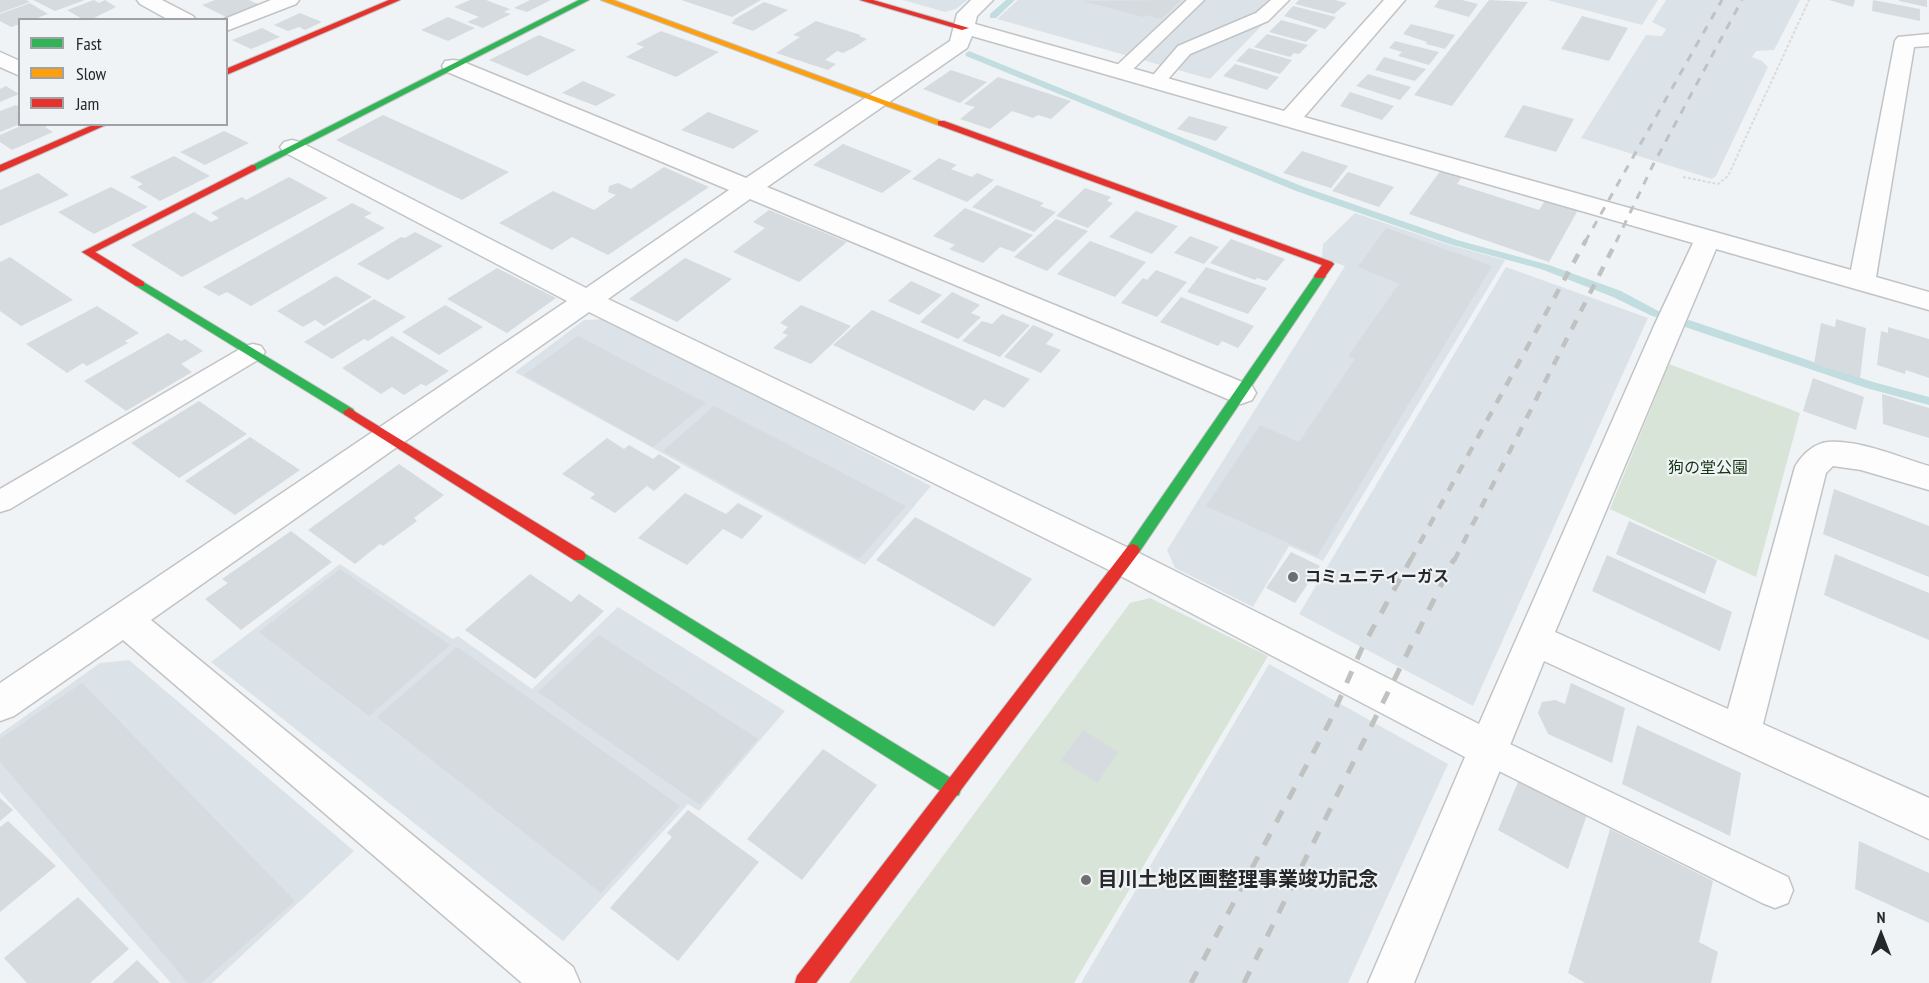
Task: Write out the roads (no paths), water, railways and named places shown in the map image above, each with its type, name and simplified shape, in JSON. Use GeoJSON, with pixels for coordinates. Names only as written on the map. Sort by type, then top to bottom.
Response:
{"type":"FeatureCollection","features":[{"type":"Feature","properties":{"kind":"street"},"geometry":{"type":"LineString","coordinates":[[147,0],[182,18]]}},
{"type":"Feature","properties":{"kind":"street"},"geometry":{"type":"LineString","coordinates":[[228,24],[289,0]]}},
{"type":"Feature","properties":{"kind":"street"},"geometry":{"type":"LineString","coordinates":[[585,0],[87,252],[253,352],[953,789]]}},
{"type":"Feature","properties":{"kind":"street"},"geometry":{"type":"LineString","coordinates":[[605,0],[1328,264],[1125,562],[804,983]]}},
{"type":"Feature","properties":{"kind":"street"},"geometry":{"type":"LineString","coordinates":[[864,0],[1929,301]]}},
{"type":"Feature","properties":{"kind":"street"},"geometry":{"type":"LineString","coordinates":[[0,704],[389,438],[877,99],[962,43],[967,14],[983,0]]}},
{"type":"Feature","properties":{"kind":"street"},"geometry":{"type":"LineString","coordinates":[[1290,119],[1395,0]]}},
{"type":"Feature","properties":{"kind":"street"},"geometry":{"type":"LineString","coordinates":[[228,71],[385,2]]}},
{"type":"Feature","properties":{"kind":"street"},"geometry":{"type":"LineString","coordinates":[[1862,282],[1905,40],[1929,40]]}},
{"type":"Feature","properties":{"kind":"street"},"geometry":{"type":"LineString","coordinates":[[453,66],[1241,393]]}},
{"type":"Feature","properties":{"kind":"street"},"geometry":{"type":"LineString","coordinates":[[0,169],[99,126]]}},
{"type":"Feature","properties":{"kind":"street"},"geometry":{"type":"LineString","coordinates":[[292,147],[587,300],[1125,562],[1489,749]]}},
{"type":"Feature","properties":{"kind":"street"},"geometry":{"type":"LineString","coordinates":[[1391,983],[1534,639],[1668,326],[1708,239]]}},
{"type":"Feature","properties":{"kind":"street"},"geometry":{"type":"LineString","coordinates":[[1741,734],[1811,467],[1827,454],[1861,458],[1929,478]]}},
{"type":"Feature","properties":{"kind":"street"},"geometry":{"type":"LineString","coordinates":[[124,620],[557,983]]}},
{"type":"Feature","properties":{"kind":"street"},"geometry":{"type":"LineString","coordinates":[[1534,639],[1929,819]]}},
{"type":"Feature","properties":{"kind":"lane"},"geometry":{"type":"LineString","coordinates":[[1121,71],[1196,0]]}},
{"type":"Feature","properties":{"kind":"lane"},"geometry":{"type":"LineString","coordinates":[[1156,81],[1184,50],[1262,17],[1281,0]]}},
{"type":"Feature","properties":{"kind":"lane"},"geometry":{"type":"LineString","coordinates":[[0,502],[253,352]]}},
{"type":"Feature","properties":{"kind":"lane"},"geometry":{"type":"LineString","coordinates":[[1489,749],[1775,890]]}},
{"type":"Feature","properties":{"kind":"waterway"},"geometry":{"type":"LineString","coordinates":[[993,16],[1011,0]]}},
{"type":"Feature","properties":{"kind":"waterway"},"geometry":{"type":"LineString","coordinates":[[969,54],[1300,189],[1453,242],[1545,267],[1617,294],[1656,313]]}},
{"type":"Feature","properties":{"kind":"waterway"},"geometry":{"type":"LineString","coordinates":[[1689,324],[1870,385],[1929,401]]}},
{"type":"Feature","properties":{"kind":"railway"},"geometry":{"type":"LineString","coordinates":[[1585,242],[1722,0]]}},
{"type":"Feature","properties":{"kind":"railway"},"geometry":{"type":"LineString","coordinates":[[1616,241],[1653,165],[1742,0]]}},
{"type":"Feature","properties":{"kind":"railway"},"geometry":{"type":"LineString","coordinates":[[1410,561],[1586,240]]}},
{"type":"Feature","properties":{"kind":"railway"},"geometry":{"type":"LineString","coordinates":[[1454,561],[1616,241]]}},
{"type":"Feature","properties":{"kind":"railway"},"geometry":{"type":"LineString","coordinates":[[1191,983],[1330,721],[1362,648],[1411,559]]}},
{"type":"Feature","properties":{"kind":"railway"},"geometry":{"type":"LineString","coordinates":[[1244,983],[1454,559]]}},
{"type":"Feature","properties":{"kind":"place","name":"コミュニティーガス"},"geometry":{"type":"Point","coordinates":[1293,577]}},
{"type":"Feature","properties":{"kind":"place","name":"目川土地区画整理事業竣功記念"},"geometry":{"type":"Point","coordinates":[1086,880]}},
{"type":"Feature","properties":{"kind":"park label","name":"狗の堂公園"},"geometry":{"type":"Point","coordinates":[1708,468]}}]}
